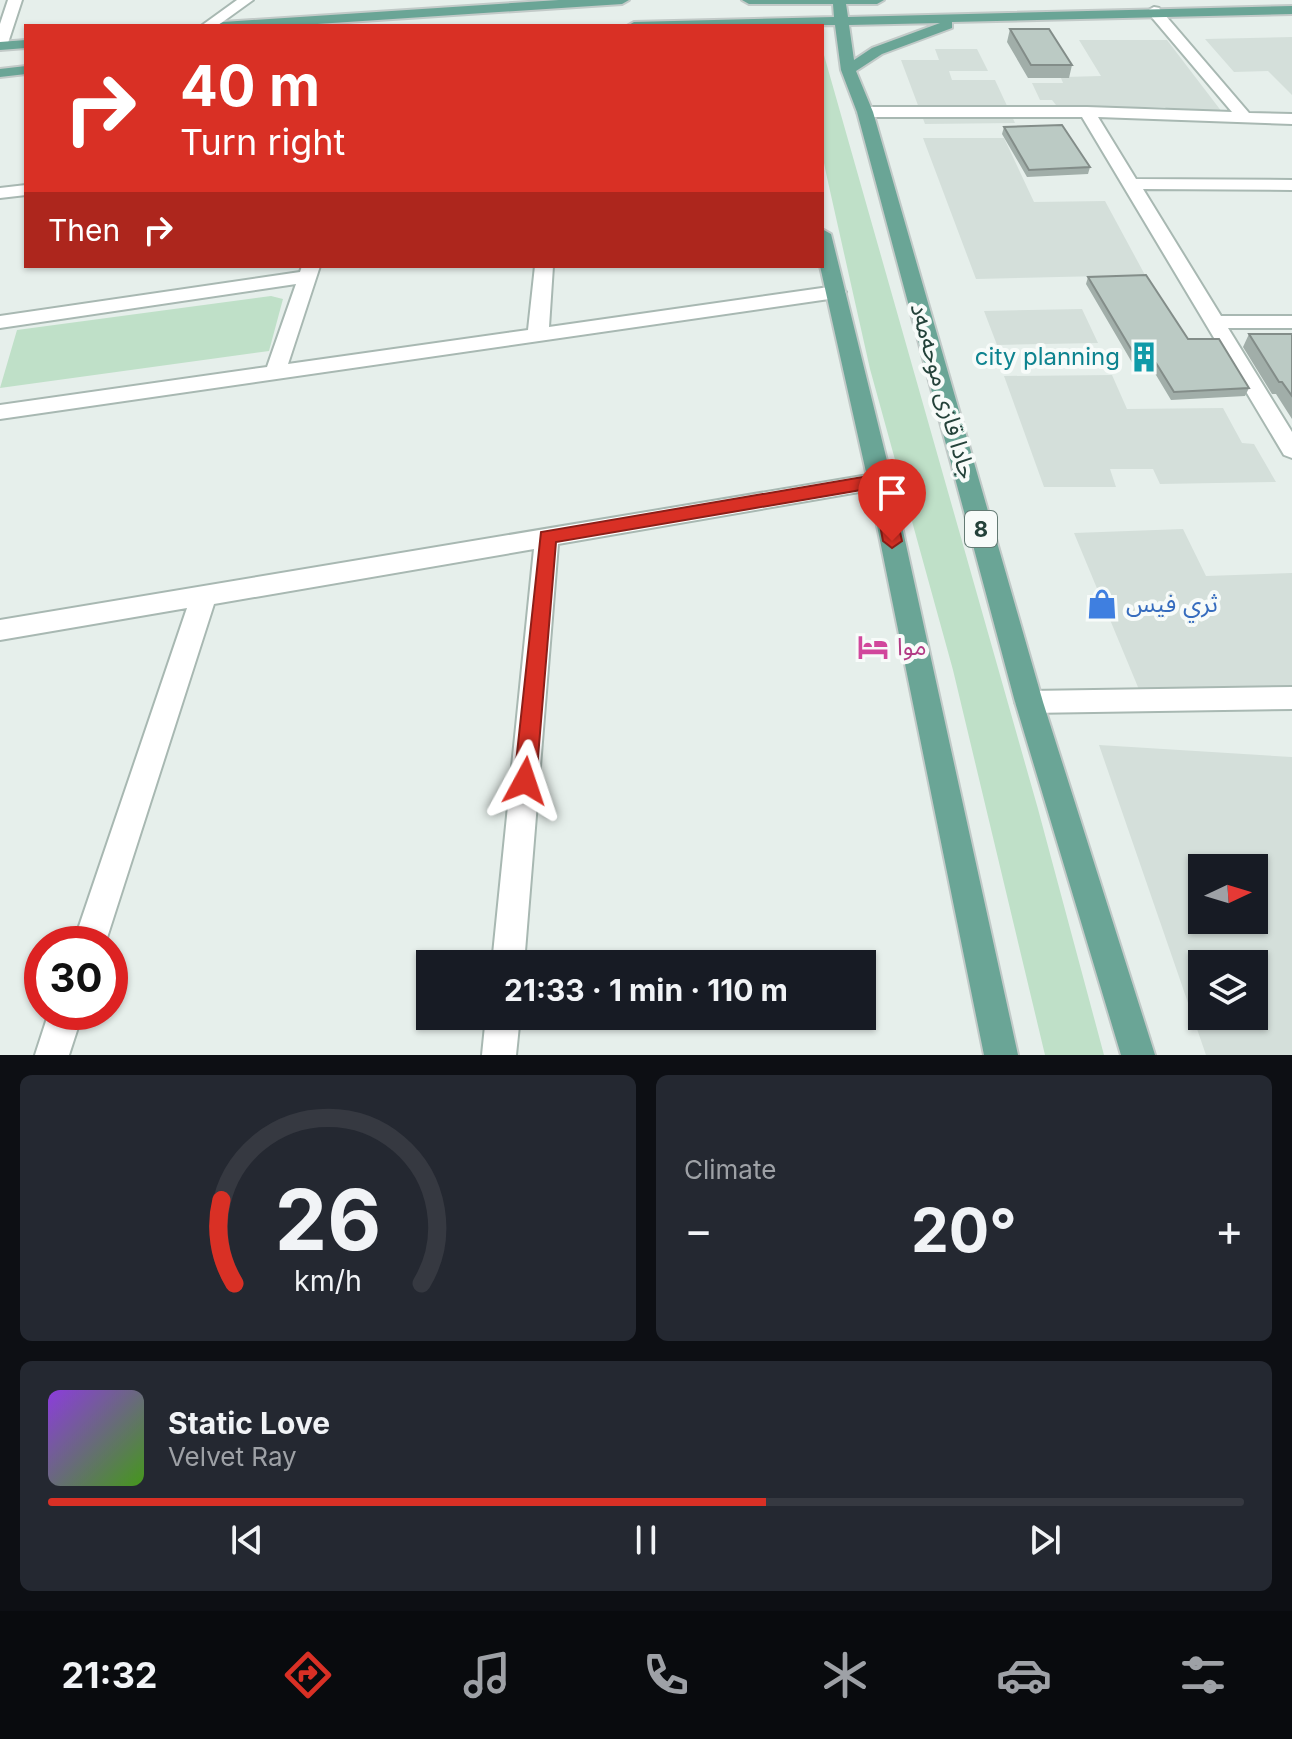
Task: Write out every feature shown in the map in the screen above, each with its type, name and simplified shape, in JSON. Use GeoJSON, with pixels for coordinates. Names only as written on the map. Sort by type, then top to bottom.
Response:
{"type":"FeatureCollection","features":[{"type":"Feature","properties":{"kind":"main road"},"geometry":{"type":"LineString","coordinates":[[245,24],[461,4],[622,0]]}},
{"type":"Feature","properties":{"kind":"main road"},"geometry":{"type":"LineString","coordinates":[[749,0],[770,1],[836,19],[877,0]]}},
{"type":"Feature","properties":{"kind":"main road"},"geometry":{"type":"LineString","coordinates":[[770,1],[778,24],[836,19],[1292,10]]}},
{"type":"Feature","properties":{"kind":"main road"},"geometry":{"type":"LineString","coordinates":[[848,70],[877,51],[911,36],[990,15]]}},
{"type":"Feature","properties":{"kind":"main road","name":"جادا قازی موحەمەد"},"geometry":{"type":"LineString","coordinates":[[836,19],[848,70],[865,112],[1029,702],[1138,1055]]}},
{"type":"Feature","properties":{"kind":"main road"},"geometry":{"type":"LineString","coordinates":[[0,46],[24,44]]}},
{"type":"Feature","properties":{"kind":"main road"},"geometry":{"type":"LineString","coordinates":[[0,73],[24,70]]}},
{"type":"Feature","properties":{"kind":"main road"},"geometry":{"type":"LineString","coordinates":[[824,242],[880,481],[1001,1055]]}},
{"type":"Feature","properties":{"kind":"street"},"geometry":{"type":"LineString","coordinates":[[0,46],[15,0]]}},
{"type":"Feature","properties":{"kind":"street"},"geometry":{"type":"LineString","coordinates":[[211,24],[246,0]]}},
{"type":"Feature","properties":{"kind":"street"},"geometry":{"type":"LineString","coordinates":[[1154,11],[1245,118]]}},
{"type":"Feature","properties":{"kind":"street"},"geometry":{"type":"LineString","coordinates":[[865,112],[1087,112],[1292,119]]}},
{"type":"Feature","properties":{"kind":"street"},"geometry":{"type":"LineString","coordinates":[[1087,112],[1292,450]]}},
{"type":"Feature","properties":{"kind":"street"},"geometry":{"type":"LineString","coordinates":[[1130,184],[1292,185]]}},
{"type":"Feature","properties":{"kind":"street"},"geometry":{"type":"LineString","coordinates":[[0,193],[24,190]]}},
{"type":"Feature","properties":{"kind":"street"},"geometry":{"type":"LineString","coordinates":[[538,335],[544,268]]}},
{"type":"Feature","properties":{"kind":"street"},"geometry":{"type":"LineString","coordinates":[[0,322],[310,271],[275,373]]}},
{"type":"Feature","properties":{"kind":"street"},"geometry":{"type":"LineString","coordinates":[[0,412],[836,292]]}},
{"type":"Feature","properties":{"kind":"street"},"geometry":{"type":"LineString","coordinates":[[1213,322],[1292,322]]}},
{"type":"Feature","properties":{"kind":"street"},"geometry":{"type":"LineString","coordinates":[[0,630],[880,481]]}},
{"type":"Feature","properties":{"kind":"street"},"geometry":{"type":"LineString","coordinates":[[509,950],[547,536]]}},
{"type":"Feature","properties":{"kind":"street"},"geometry":{"type":"LineString","coordinates":[[95,926],[204,595]]}},
{"type":"Feature","properties":{"kind":"street"},"geometry":{"type":"LineString","coordinates":[[1029,702],[1292,698]]}},
{"type":"Feature","properties":{"kind":"street"},"geometry":{"type":"LineString","coordinates":[[52,1055],[60,1030]]}},
{"type":"Feature","properties":{"kind":"street"},"geometry":{"type":"LineString","coordinates":[[499,1055],[502,1030]]}},
{"type":"Feature","properties":{"kind":"shaded area"},"geometry":{"type":"Polygon","coordinates":[[[1292,37],[1292,95],[1268,71],[1234,72],[1205,39],[1292,37]]]}},
{"type":"Feature","properties":{"kind":"shaded area"},"geometry":{"type":"Polygon","coordinates":[[[1079,40],[1167,40],[1222,112],[1169,112],[1165,107],[1085,107],[1056,105],[1052,100],[1040,100],[1032,83],[1063,83],[1061,78],[1028,78],[1101,76],[1079,40]]]}},
{"type":"Feature","properties":{"kind":"shaded area"},"geometry":{"type":"Polygon","coordinates":[[[935,49],[977,49],[988,71],[949,71],[952,80],[995,80],[1015,123],[925,124],[901,60],[939,60],[935,49]]]}},
{"type":"Feature","properties":{"kind":"shaded area","name":"city planning"},"geometry":{"type":"Polygon","coordinates":[[[923,138],[1004,138],[1034,202],[1105,201],[1145,275],[976,279],[923,138]]]}},
{"type":"Feature","properties":{"kind":"shaded area","name":"city planning"},"geometry":{"type":"Polygon","coordinates":[[[1082,309],[1098,343],[997,345],[984,311],[1082,309]]]}},
{"type":"Feature","properties":{"kind":"shaded area","name":"city planning"},"geometry":{"type":"Polygon","coordinates":[[[1112,375],[1127,409],[1223,408],[1242,443],[1254,444],[1276,482],[1160,484],[1153,469],[1110,469],[1116,487],[1044,487],[1004,376],[1112,375]]]}},
{"type":"Feature","properties":{"kind":"shaded area"},"geometry":{"type":"Polygon","coordinates":[[[1183,529],[1206,576],[1292,573],[1292,686],[1140,692],[1074,533],[1183,529]]]}},
{"type":"Feature","properties":{"kind":"shaded area"},"geometry":{"type":"Polygon","coordinates":[[[1099,745],[1292,757],[1292,1055],[1206,1055],[1197,1030],[1268,1030],[1268,950],[1188,950],[1188,1003],[1099,745]]]}},
{"type":"Feature","properties":{"kind":"green space"},"geometry":{"type":"Polygon","coordinates":[[[824,55],[1038,809],[1104,1055],[1045,1055],[953,670],[870,369],[826,173],[824,55]]]}},
{"type":"Feature","properties":{"kind":"green space"},"geometry":{"type":"Polygon","coordinates":[[[271,296],[283,299],[269,351],[0,388],[17,330],[271,296]]]}},
{"type":"Feature","properties":{"kind":"building"},"geometry":{"type":"Polygon","coordinates":[[[1010,29],[1049,29],[1072,65],[1031,65],[1010,29]]]}},
{"type":"Feature","properties":{"kind":"building"},"geometry":{"type":"Polygon","coordinates":[[[1062,125],[1090,167],[1029,170],[1004,127],[1062,125]]]}},
{"type":"Feature","properties":{"kind":"building"},"geometry":{"type":"Polygon","coordinates":[[[1146,275],[1188,339],[1219,339],[1249,388],[1174,392],[1156,363],[1140,364],[1088,277],[1146,275]]]}},
{"type":"Feature","properties":{"kind":"building"},"geometry":{"type":"Polygon","coordinates":[[[1249,334],[1292,334],[1292,396],[1279,382],[1249,334]]]}},
{"type":"Feature","properties":{"kind":"place","name":"city planning"},"geometry":{"type":"Point","coordinates":[1144,357]}},
{"type":"Feature","properties":{"kind":"place","name":"ثري فيس"},"geometry":{"type":"Point","coordinates":[1102,604]}},
{"type":"Feature","properties":{"kind":"place","name":"موا"},"geometry":{"type":"Point","coordinates":[873,647]}},
{"type":"Feature","properties":{"kind":"route"},"geometry":{"type":"LineString","coordinates":[[525,781],[547,536],[880,481],[892,541]]}}]}
